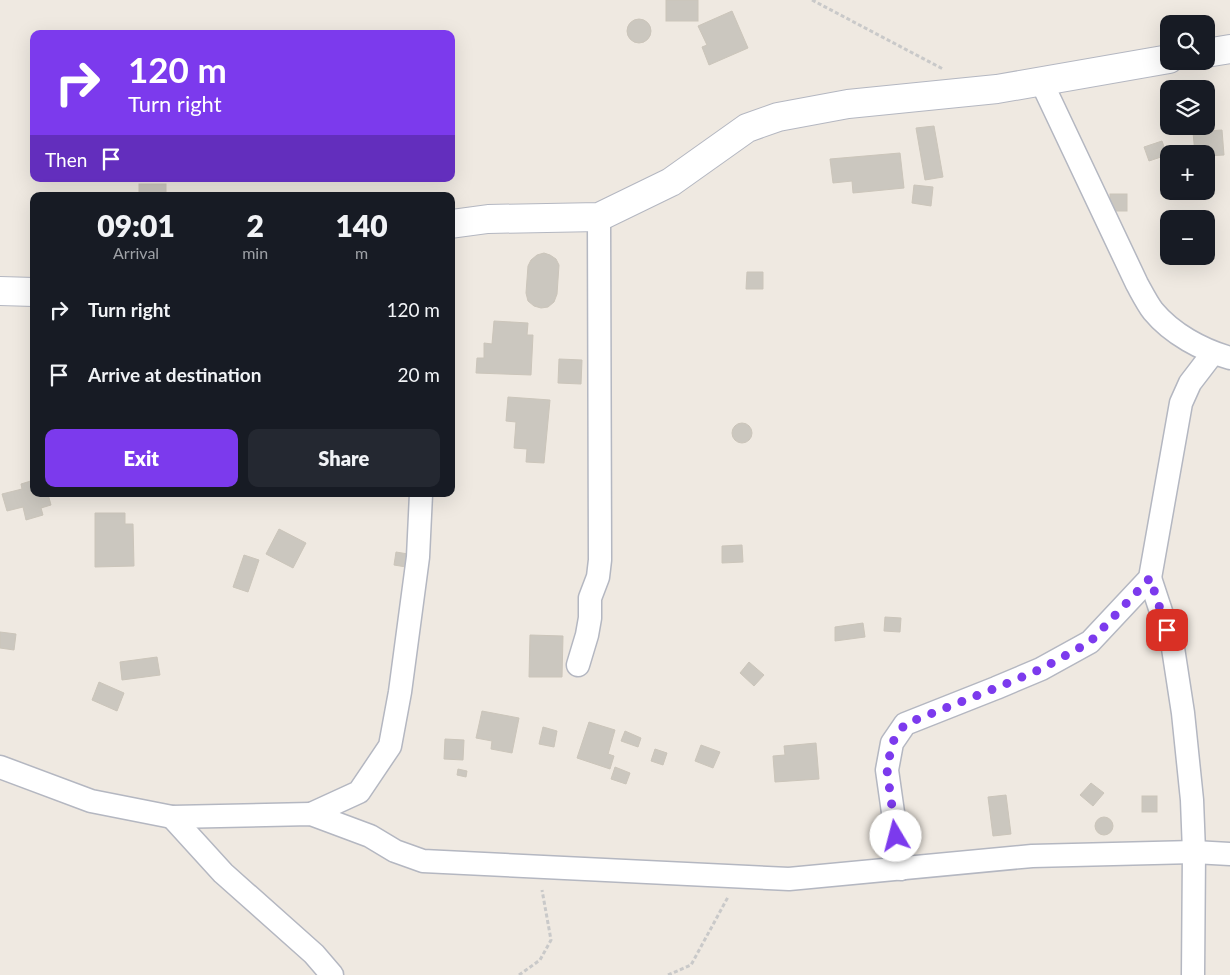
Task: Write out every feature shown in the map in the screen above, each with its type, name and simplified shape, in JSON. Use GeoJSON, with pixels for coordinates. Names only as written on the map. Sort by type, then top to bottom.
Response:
{"type":"FeatureCollection","features":[{"type":"Feature","properties":{"kind":"street"},"geometry":{"type":"LineString","coordinates":[[1215,51],[1230,48]]}},
{"type":"Feature","properties":{"kind":"street"},"geometry":{"type":"LineString","coordinates":[[455,223],[488,219],[599,217],[671,182],[747,128],[778,117],[848,104],[997,89],[1160,61]]}},
{"type":"Feature","properties":{"kind":"street"},"geometry":{"type":"LineString","coordinates":[[1041,81],[1137,284],[1153,311],[1174,332],[1222,355],[1190,383],[1181,403],[1150,578],[1173,648],[1184,714],[1192,800],[1194,852],[1193,975]]}},
{"type":"Feature","properties":{"kind":"street"},"geometry":{"type":"LineString","coordinates":[[578,665],[587,635],[590,618],[590,598],[598,577],[600,560],[599,217]]}},
{"type":"Feature","properties":{"kind":"street"},"geometry":{"type":"LineString","coordinates":[[0,291],[30,292]]}},
{"type":"Feature","properties":{"kind":"street"},"geometry":{"type":"LineString","coordinates":[[311,814],[358,792],[390,746],[400,692],[418,557],[421,497]]}},
{"type":"Feature","properties":{"kind":"street"},"geometry":{"type":"LineString","coordinates":[[901,869],[887,770],[892,743],[905,724],[1041,669],[1090,642],[1150,578]]}},
{"type":"Feature","properties":{"kind":"street"},"geometry":{"type":"LineString","coordinates":[[0,767],[91,801],[172,817],[311,814],[370,836],[395,851],[423,861],[789,879],[1032,856],[1194,852],[1230,854]]}},
{"type":"Feature","properties":{"kind":"street"},"geometry":{"type":"LineString","coordinates":[[172,817],[222,873],[314,954],[332,975]]}},
{"type":"Feature","properties":{"kind":"path"},"geometry":{"type":"LineString","coordinates":[[812,0],[945,70]]}},
{"type":"Feature","properties":{"kind":"path"},"geometry":{"type":"LineString","coordinates":[[520,975],[540,960],[551,940],[537,866]]}},
{"type":"Feature","properties":{"kind":"path"},"geometry":{"type":"LineString","coordinates":[[668,975],[691,965],[738,877]]}},
{"type":"Feature","properties":{"kind":"building"},"geometry":{"type":"Polygon","coordinates":[[[666,0],[698,0],[698,21],[666,21],[666,0]]]}},
{"type":"Feature","properties":{"kind":"building"},"geometry":{"type":"Polygon","coordinates":[[[732,11],[748,48],[709,65],[702,47],[707,45],[698,26],[732,11]]]}},
{"type":"Feature","properties":{"kind":"building"},"geometry":{"type":"Polygon","coordinates":[[[639,19],[647,23],[651,31],[647,39],[639,43],[631,39],[627,31],[631,23],[639,19]]]}},
{"type":"Feature","properties":{"kind":"building"},"geometry":{"type":"Polygon","coordinates":[[[934,126],[943,177],[925,180],[916,128],[934,126]]]}},
{"type":"Feature","properties":{"kind":"building"},"geometry":{"type":"Polygon","coordinates":[[[1215,130],[1222,130],[1224,155],[1215,156],[1215,145],[1194,145],[1193,135],[1215,135],[1215,130]]]}},
{"type":"Feature","properties":{"kind":"building"},"geometry":{"type":"Polygon","coordinates":[[[1162,141],[1163,145],[1160,145],[1160,157],[1149,161],[1144,147],[1162,141]]]}},
{"type":"Feature","properties":{"kind":"building"},"geometry":{"type":"Polygon","coordinates":[[[900,153],[904,188],[853,193],[852,181],[833,183],[830,159],[900,153]]]}},
{"type":"Feature","properties":{"kind":"building"},"geometry":{"type":"Polygon","coordinates":[[[139,184],[166,184],[166,192],[139,192],[139,184]]]}},
{"type":"Feature","properties":{"kind":"building"},"geometry":{"type":"Polygon","coordinates":[[[914,185],[933,187],[931,206],[912,203],[914,185]]]}},
{"type":"Feature","properties":{"kind":"building"},"geometry":{"type":"Polygon","coordinates":[[[1110,194],[1127,194],[1127,211],[1110,211],[1110,194]]]}},
{"type":"Feature","properties":{"kind":"building"},"geometry":{"type":"Polygon","coordinates":[[[544,253],[556,259],[559,265],[557,294],[554,302],[548,307],[541,308],[534,306],[528,301],[526,293],[528,266],[537,255],[544,253]]]}},
{"type":"Feature","properties":{"kind":"building"},"geometry":{"type":"Polygon","coordinates":[[[747,272],[763,272],[763,289],[746,289],[747,272]]]}},
{"type":"Feature","properties":{"kind":"building"},"geometry":{"type":"Polygon","coordinates":[[[494,321],[528,323],[527,335],[533,335],[531,375],[476,373],[477,358],[484,358],[484,343],[492,344],[494,321]]]}},
{"type":"Feature","properties":{"kind":"building"},"geometry":{"type":"Polygon","coordinates":[[[559,359],[582,360],[581,384],[558,383],[559,359]]]}},
{"type":"Feature","properties":{"kind":"building"},"geometry":{"type":"Polygon","coordinates":[[[508,397],[550,400],[544,463],[526,462],[527,449],[514,448],[516,422],[506,421],[508,397]]]}},
{"type":"Feature","properties":{"kind":"building"},"geometry":{"type":"Polygon","coordinates":[[[738,423],[746,423],[752,429],[752,437],[746,443],[738,443],[732,437],[732,429],[738,423]]]}},
{"type":"Feature","properties":{"kind":"building"},"geometry":{"type":"Polygon","coordinates":[[[30,481],[30,497],[49,497],[51,505],[41,508],[43,515],[26,520],[23,507],[7,511],[2,494],[22,489],[21,484],[30,481]]]}},
{"type":"Feature","properties":{"kind":"building"},"geometry":{"type":"Polygon","coordinates":[[[95,513],[125,513],[125,524],[133,524],[134,566],[95,567],[95,513]]]}},
{"type":"Feature","properties":{"kind":"building"},"geometry":{"type":"Polygon","coordinates":[[[279,529],[306,543],[293,568],[266,554],[279,529]]]}},
{"type":"Feature","properties":{"kind":"building"},"geometry":{"type":"Polygon","coordinates":[[[742,545],[743,562],[722,563],[722,546],[742,545]]]}},
{"type":"Feature","properties":{"kind":"building"},"geometry":{"type":"Polygon","coordinates":[[[396,552],[408,554],[406,567],[394,565],[396,552]]]}},
{"type":"Feature","properties":{"kind":"building"},"geometry":{"type":"Polygon","coordinates":[[[244,555],[259,560],[248,592],[233,587],[244,555]]]}},
{"type":"Feature","properties":{"kind":"building"},"geometry":{"type":"Polygon","coordinates":[[[885,617],[901,618],[900,632],[884,631],[885,617]]]}},
{"type":"Feature","properties":{"kind":"building"},"geometry":{"type":"Polygon","coordinates":[[[863,623],[865,637],[835,641],[835,627],[863,623]]]}},
{"type":"Feature","properties":{"kind":"building"},"geometry":{"type":"Polygon","coordinates":[[[0,632],[16,634],[14,650],[0,648],[0,632]]]}},
{"type":"Feature","properties":{"kind":"building"},"geometry":{"type":"Polygon","coordinates":[[[530,635],[563,636],[562,677],[529,677],[530,635]]]}},
{"type":"Feature","properties":{"kind":"building"},"geometry":{"type":"Polygon","coordinates":[[[157,657],[160,675],[122,680],[120,662],[157,657]]]}},
{"type":"Feature","properties":{"kind":"building"},"geometry":{"type":"Polygon","coordinates":[[[749,662],[764,675],[754,686],[740,673],[749,662]]]}},
{"type":"Feature","properties":{"kind":"building"},"geometry":{"type":"Polygon","coordinates":[[[99,682],[124,693],[117,711],[92,700],[99,682]]]}},
{"type":"Feature","properties":{"kind":"building"},"geometry":{"type":"Polygon","coordinates":[[[482,711],[519,718],[512,753],[491,749],[492,741],[476,738],[482,711]]]}},
{"type":"Feature","properties":{"kind":"building"},"geometry":{"type":"Polygon","coordinates":[[[589,722],[615,730],[608,754],[614,756],[610,769],[577,758],[589,722]]]}},
{"type":"Feature","properties":{"kind":"building"},"geometry":{"type":"Polygon","coordinates":[[[543,727],[557,731],[554,747],[539,744],[543,727]]]}},
{"type":"Feature","properties":{"kind":"building"},"geometry":{"type":"Polygon","coordinates":[[[625,731],[641,738],[638,747],[621,741],[625,731]]]}},
{"type":"Feature","properties":{"kind":"building"},"geometry":{"type":"Polygon","coordinates":[[[445,739],[464,740],[463,760],[444,759],[445,739]]]}},
{"type":"Feature","properties":{"kind":"building"},"geometry":{"type":"Polygon","coordinates":[[[816,743],[819,779],[775,782],[773,756],[785,755],[784,746],[816,743]]]}},
{"type":"Feature","properties":{"kind":"building"},"geometry":{"type":"Polygon","coordinates":[[[701,745],[720,752],[713,768],[695,761],[701,745]]]}},
{"type":"Feature","properties":{"kind":"building"},"geometry":{"type":"Polygon","coordinates":[[[655,749],[667,753],[663,765],[651,761],[655,749]]]}},
{"type":"Feature","properties":{"kind":"building"},"geometry":{"type":"Polygon","coordinates":[[[615,767],[630,773],[626,784],[611,779],[615,767]]]}},
{"type":"Feature","properties":{"kind":"building"},"geometry":{"type":"Polygon","coordinates":[[[458,769],[467,771],[466,777],[457,775],[458,769]]]}},
{"type":"Feature","properties":{"kind":"building"},"geometry":{"type":"Polygon","coordinates":[[[1091,783],[1104,793],[1093,806],[1080,795],[1091,783]]]}},
{"type":"Feature","properties":{"kind":"building"},"geometry":{"type":"Polygon","coordinates":[[[1006,795],[1011,834],[993,836],[988,797],[1006,795]]]}},
{"type":"Feature","properties":{"kind":"building"},"geometry":{"type":"Polygon","coordinates":[[[1142,796],[1157,796],[1157,812],[1142,812],[1142,796]]]}},
{"type":"Feature","properties":{"kind":"building"},"geometry":{"type":"Polygon","coordinates":[[[1104,817],[1110,820],[1113,826],[1110,832],[1104,835],[1098,832],[1095,826],[1098,820],[1104,817]]]}},
{"type":"Feature","properties":{"kind":"route"},"geometry":{"type":"LineString","coordinates":[[896,836],[887,770],[892,743],[905,724],[1041,669],[1090,642],[1150,578],[1167,630]]}}]}
